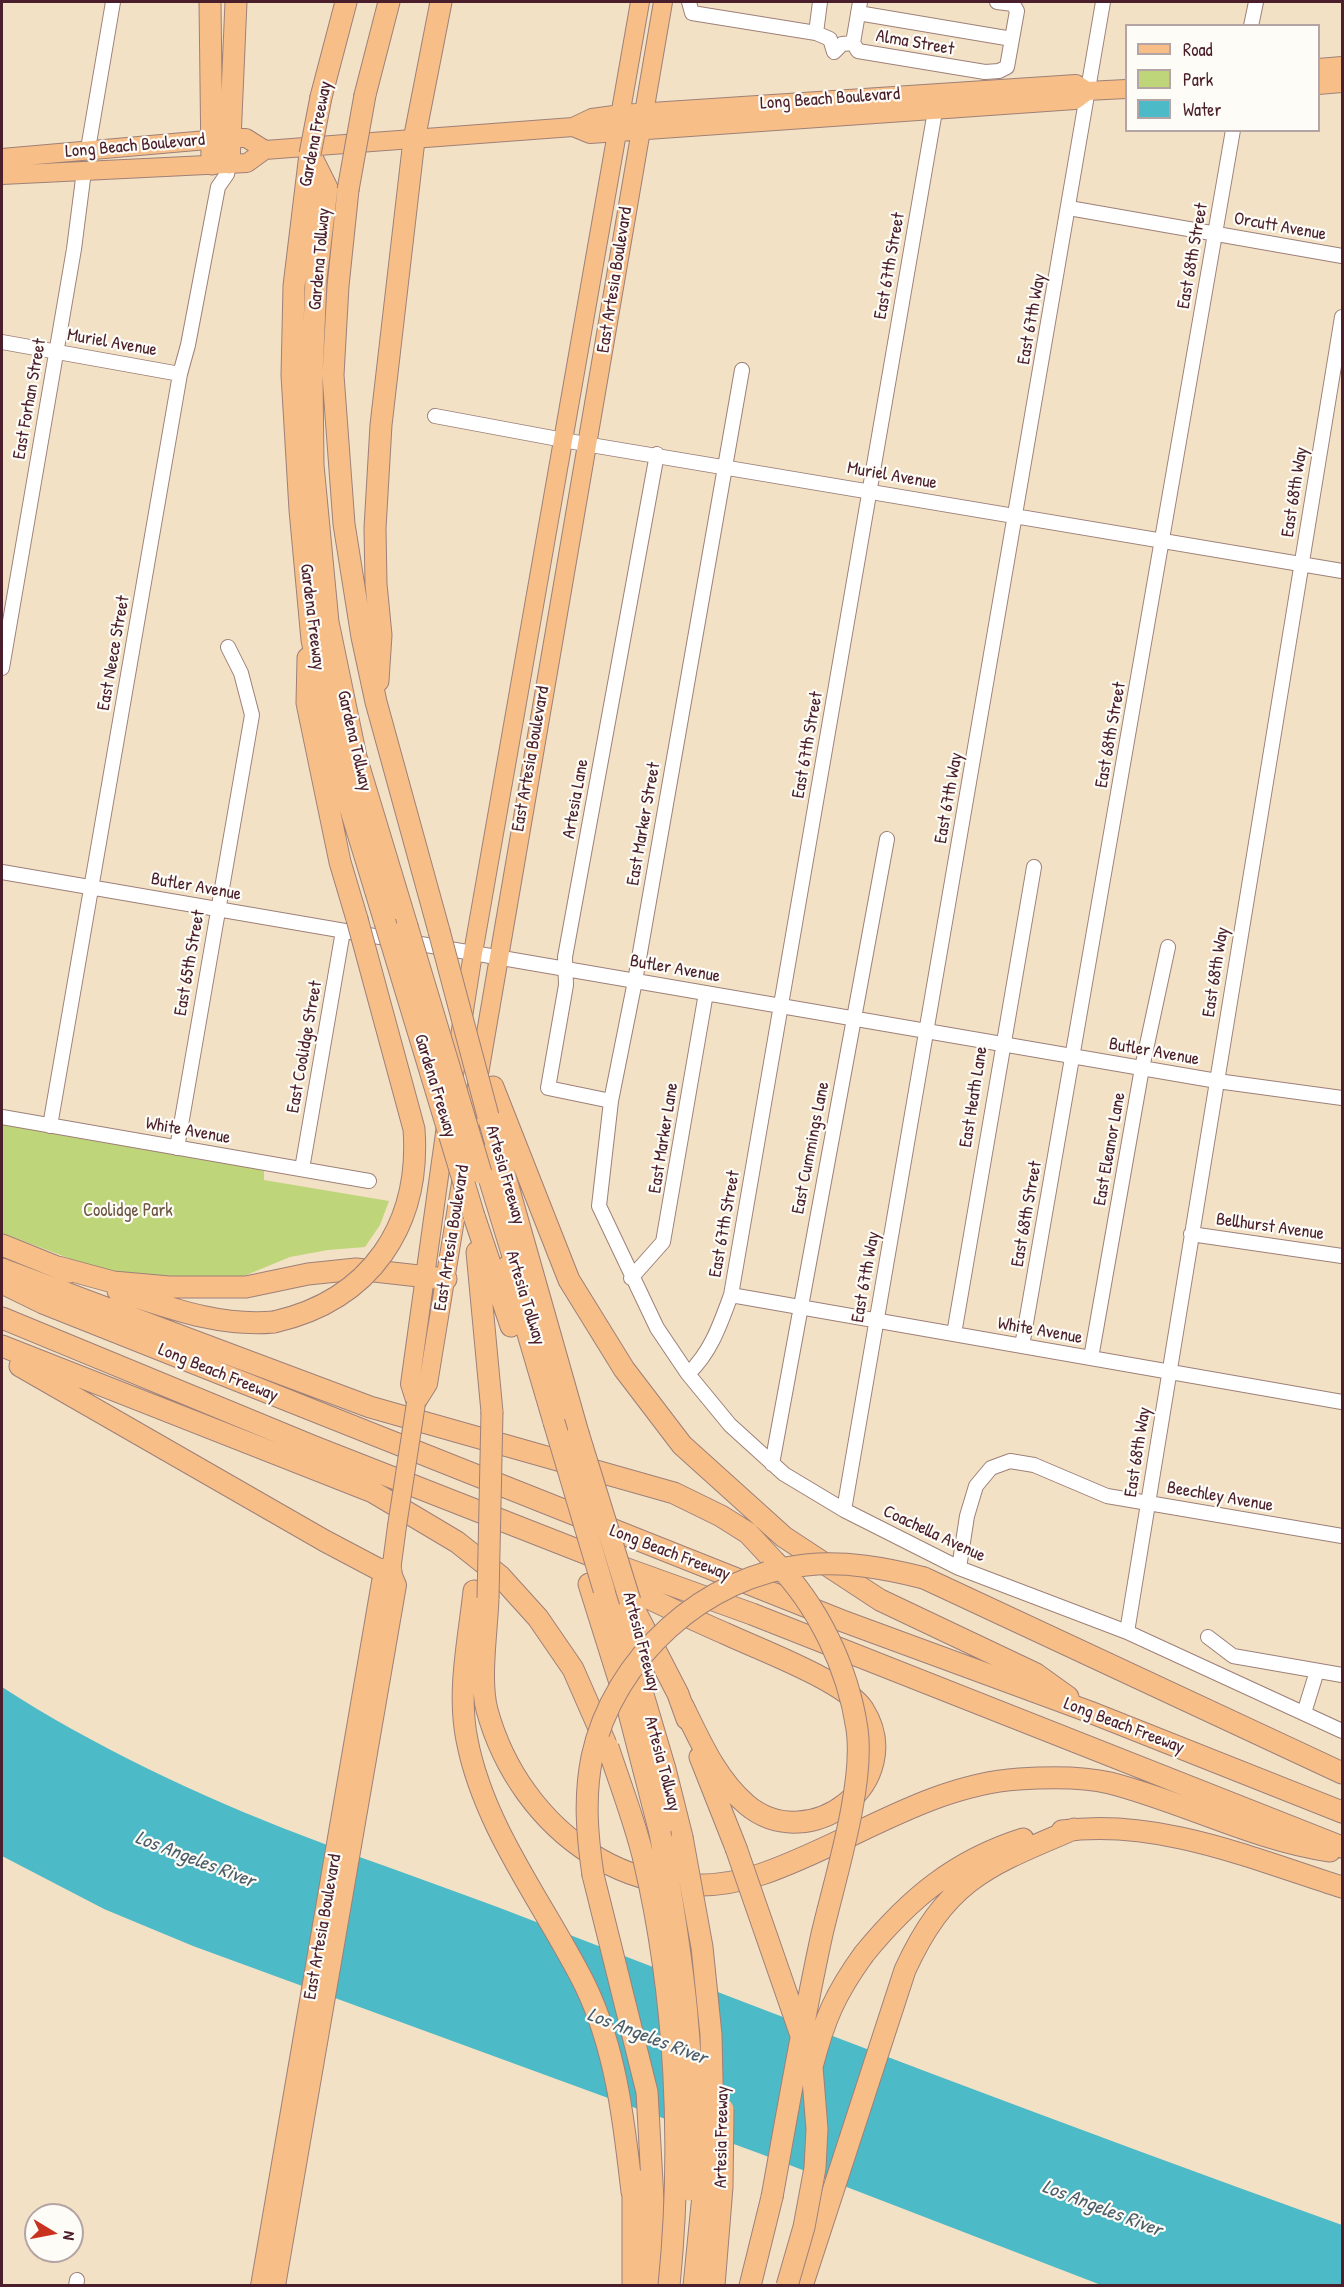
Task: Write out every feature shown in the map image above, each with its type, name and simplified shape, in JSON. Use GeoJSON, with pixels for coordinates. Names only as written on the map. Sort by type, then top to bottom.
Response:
{"type":"FeatureCollection","features":[{"type":"Feature","properties":{"kind":"highway"},"geometry":{"type":"LineString","coordinates":[[210,2],[221,163]]}},
{"type":"Feature","properties":{"kind":"highway"},"geometry":{"type":"LineString","coordinates":[[221,138],[236,2]]}},
{"type":"Feature","properties":{"kind":"highway"},"geometry":{"type":"LineString","coordinates":[[321,97],[332,2]]}},
{"type":"Feature","properties":{"kind":"highway","name":"Gardena Freeway"},"geometry":{"type":"LineString","coordinates":[[346,2],[321,97],[310,154],[294,286],[292,375],[300,510],[312,640],[342,781],[474,1216]]}},
{"type":"Feature","properties":{"kind":"highway"},"geometry":{"type":"LineString","coordinates":[[389,2],[365,95],[348,190],[338,286],[333,375],[344,524],[362,637],[376,702],[462,1014],[569,1280],[624,1369],[682,1446],[784,1537],[880,1600],[1036,1674],[1090,1712]]}},
{"type":"Feature","properties":{"kind":"highway"},"geometry":{"type":"LineString","coordinates":[[376,702],[381,635],[376,584],[375,528],[381,425],[414,140],[441,2]]}},
{"type":"Feature","properties":{"kind":"highway","name":"Gardena Tollway"},"geometry":{"type":"LineString","coordinates":[[310,154],[327,188],[316,279],[312,375],[313,465],[328,622],[356,757],[411,927],[482,1164]]}},
{"type":"Feature","properties":{"kind":"highway","name":"Gardena Tollway"},"geometry":{"type":"LineString","coordinates":[[337,422],[320,454],[330,585],[362,742],[411,927]]}},
{"type":"Feature","properties":{"kind":"highway"},"geometry":{"type":"LineString","coordinates":[[2,1245],[111,1289],[199,1317],[248,1324],[274,1322],[322,1307],[354,1286],[375,1265],[396,1233],[414,1183],[416,1158],[414,1129],[350,925],[340,862],[307,703],[306,665],[312,640]]}},
{"type":"Feature","properties":{"kind":"highway","name":"Artesia Freeway"},"geometry":{"type":"LineString","coordinates":[[462,1014],[488,1116],[559,1425],[678,1837],[676,1917],[687,2004],[692,2096],[689,2184],[680,2286]]}},
{"type":"Feature","properties":{"kind":"highway","name":"Artesia Tollway"},"geometry":{"type":"LineString","coordinates":[[482,1164],[559,1425]]}},
{"type":"Feature","properties":{"kind":"highway"},"geometry":{"type":"LineString","coordinates":[[474,1216],[492,1412],[481,1594],[486,1708],[511,1773],[553,1826],[572,1842],[614,1865],[649,1878],[685,1886],[721,1884],[762,1874],[921,1804],[964,1789],[1016,1779],[1057,1778],[1107,1782],[1297,1846],[1342,1852]]}},
{"type":"Feature","properties":{"kind":"highway","name":"Artesia Freeway"},"geometry":{"type":"LineString","coordinates":[[474,1216],[559,1425],[609,1592],[627,1705],[709,1914],[720,2008],[724,2099],[714,2286]]}},
{"type":"Feature","properties":{"kind":"highway"},"geometry":{"type":"LineString","coordinates":[[58,1267],[113,1282],[169,1287],[246,1287],[308,1274],[356,1269],[446,1279]]}},
{"type":"Feature","properties":{"kind":"highway"},"geometry":{"type":"LineString","coordinates":[[2,1269],[370,1407],[674,1493],[748,1533],[792,1579],[821,1624],[844,1674],[857,1731],[855,1786],[821,1938],[772,2197]]}},
{"type":"Feature","properties":{"kind":"highway","name":"Long Beach Freeway"},"geometry":{"type":"LineString","coordinates":[[2,1283],[42,1303],[467,1473],[840,1620],[1090,1712],[1342,1812]]}},
{"type":"Feature","properties":{"kind":"highway","name":"Long Beach Freeway"},"geometry":{"type":"LineString","coordinates":[[2,1318],[312,1446],[614,1564],[752,1614],[1342,1847]]}},
{"type":"Feature","properties":{"kind":"highway"},"geometry":{"type":"LineString","coordinates":[[2,1346],[373,1492],[457,1542],[500,1576],[538,1618],[573,1669],[608,1747],[644,1859],[663,1970],[672,2061],[675,2164],[649,2282]]}},
{"type":"Feature","properties":{"kind":"highway"},"geometry":{"type":"LineString","coordinates":[[2,1356],[325,1541],[378,1569],[391,1571]]}},
{"type":"Feature","properties":{"kind":"highway"},"geometry":{"type":"LineString","coordinates":[[312,1446],[334,1460],[468,1513],[826,1680],[862,1708],[873,1736],[872,1767],[864,1788],[834,1814],[806,1822],[778,1821],[748,1806],[720,1774],[683,1706],[609,1592]]}},
{"type":"Feature","properties":{"kind":"highway"},"geometry":{"type":"LineString","coordinates":[[649,2282],[651,2133],[647,2092],[593,1875],[587,1836],[587,1791],[592,1756],[602,1722],[621,1685],[639,1659],[669,1628],[701,1603],[735,1585],[770,1572],[805,1565],[842,1564],[882,1567],[924,1578],[1342,1773]]}},
{"type":"Feature","properties":{"kind":"highway"},"geometry":{"type":"LineString","coordinates":[[481,1594],[465,1672],[466,1738],[474,1773],[503,1835],[585,1986],[602,2027],[615,2072],[632,2192],[649,2282]]}},
{"type":"Feature","properties":{"kind":"highway"},"geometry":{"type":"LineString","coordinates":[[683,1706],[709,1783],[736,1848],[812,2067],[818,2129],[815,2168],[807,2217],[787,2286]]}},
{"type":"Feature","properties":{"kind":"highway"},"geometry":{"type":"LineString","coordinates":[[750,2286],[772,2197],[823,2024],[839,1989],[895,1916],[918,1894],[958,1867],[996,1847],[1036,1834],[1093,1827],[1165,1834],[1342,1887]]}},
{"type":"Feature","properties":{"kind":"highway"},"geometry":{"type":"LineString","coordinates":[[802,2286],[905,1970],[921,1934],[945,1903],[968,1882],[992,1865],[1074,1829]]}},
{"type":"Feature","properties":{"kind":"highway"},"geometry":{"type":"LineString","coordinates":[[678,1837],[702,1947],[711,2035],[714,2143],[702,2286]]}},
{"type":"Feature","properties":{"kind":"highway","name":"Artesia Tollway"},"geometry":{"type":"LineString","coordinates":[[678,1837],[693,1943],[705,2072],[706,2164],[694,2286]]}},
{"type":"Feature","properties":{"kind":"highway"},"geometry":{"type":"LineString","coordinates":[[627,2007],[635,2123],[632,2192]]}},
{"type":"Feature","properties":{"kind":"main road","name":"East Artesia Boulevard"},"geometry":{"type":"LineString","coordinates":[[416,1403],[410,1384],[473,953],[565,440],[640,2]]}},
{"type":"Feature","properties":{"kind":"main road","name":"East Artesia Boulevard"},"geometry":{"type":"LineString","coordinates":[[260,2286],[295,2130],[354,1789],[397,1585],[391,1571],[416,1403],[428,1384],[497,957],[663,2]]}},
{"type":"Feature","properties":{"kind":"main road"},"geometry":{"type":"LineString","coordinates":[[1320,68],[1342,66]]}},
{"type":"Feature","properties":{"kind":"main road"},"geometry":{"type":"LineString","coordinates":[[1320,85],[1342,83]]}},
{"type":"Feature","properties":{"kind":"main road","name":"Long Beach Boulevard"},"geometry":{"type":"LineString","coordinates":[[2,175],[247,163],[265,150],[573,127],[592,118],[644,112],[1076,84],[1087,91]]}},
{"type":"Feature","properties":{"kind":"main road","name":"Long Beach Boulevard"},"geometry":{"type":"LineString","coordinates":[[573,127],[590,134],[617,133],[935,111],[1075,100],[1087,91],[1125,88]]}},
{"type":"Feature","properties":{"kind":"main road","name":"Long Beach Boulevard"},"geometry":{"type":"LineString","coordinates":[[2,158],[221,138],[246,138],[265,150]]}},
{"type":"Feature","properties":{"kind":"main road","name":"East Artesia Boulevard"},"geometry":{"type":"LineString","coordinates":[[276,2286],[295,2130]]}},
{"type":"Feature","properties":{"kind":"street"},"geometry":{"type":"LineString","coordinates":[[88,149],[113,2]]}},
{"type":"Feature","properties":{"kind":"street"},"geometry":{"type":"LineString","coordinates":[[690,7],[816,33],[820,2]]}},
{"type":"Feature","properties":{"kind":"street"},"geometry":{"type":"LineString","coordinates":[[853,43],[859,7],[1012,39],[1017,7],[997,2]]}},
{"type":"Feature","properties":{"kind":"street","name":"East 67th Way"},"geometry":{"type":"LineString","coordinates":[[844,1510],[1103,2]]}},
{"type":"Feature","properties":{"kind":"street"},"geometry":{"type":"LineString","coordinates":[[1251,24],[1256,2]]}},
{"type":"Feature","properties":{"kind":"street","name":"Alma Street"},"geometry":{"type":"LineString","coordinates":[[816,33],[830,39],[834,52],[842,44],[853,43],[858,51],[974,71],[999,71],[1007,67],[1012,39]]}},
{"type":"Feature","properties":{"kind":"street","name":"East 67th Street"},"geometry":{"type":"LineString","coordinates":[[687,1374],[702,1361],[718,1332],[730,1295],[782,1006],[935,111]]}},
{"type":"Feature","properties":{"kind":"street","name":"East 68th Street"},"geometry":{"type":"LineString","coordinates":[[1022,1346],[1233,132]]}},
{"type":"Feature","properties":{"kind":"street","name":"East Neece Street"},"geometry":{"type":"LineString","coordinates":[[50,1126],[93,888],[180,374],[188,345],[218,187],[227,174],[221,163]]}},
{"type":"Feature","properties":{"kind":"street","name":"East Forhan Street"},"geometry":{"type":"LineString","coordinates":[[2,668],[56,352],[84,171]]}},
{"type":"Feature","properties":{"kind":"street","name":"Orcutt Avenue"},"geometry":{"type":"LineString","coordinates":[[1069,208],[1342,256]]}},
{"type":"Feature","properties":{"kind":"street","name":"East 68th Way"},"geometry":{"type":"LineString","coordinates":[[1127,1632],[1342,318]]}},
{"type":"Feature","properties":{"kind":"street","name":"Muriel Avenue"},"geometry":{"type":"LineString","coordinates":[[2,342],[180,374]]}},
{"type":"Feature","properties":{"kind":"street","name":"East Marker Street"},"geometry":{"type":"LineString","coordinates":[[631,1278],[599,1206],[611,1101],[635,981],[742,370]]}},
{"type":"Feature","properties":{"kind":"street","name":"Muriel Avenue"},"geometry":{"type":"LineString","coordinates":[[435,416],[585,444],[724,465],[1342,571]]}},
{"type":"Feature","properties":{"kind":"street","name":"Artesia Lane"},"geometry":{"type":"LineString","coordinates":[[611,1101],[548,1088],[567,985],[564,969],[657,454]]}},
{"type":"Feature","properties":{"kind":"street","name":"East 65th Street"},"geometry":{"type":"LineString","coordinates":[[177,1148],[252,715],[244,682],[228,647]]}},
{"type":"Feature","properties":{"kind":"street","name":"East Cummings Lane"},"geometry":{"type":"LineString","coordinates":[[772,1464],[887,839]]}},
{"type":"Feature","properties":{"kind":"street","name":"East Heath Lane"},"geometry":{"type":"LineString","coordinates":[[954,1334],[1001,1044],[1034,867]]}},
{"type":"Feature","properties":{"kind":"street","name":"Butler Avenue"},"geometry":{"type":"LineString","coordinates":[[2,872],[218,909],[350,925],[473,953],[564,969],[1217,1081],[1342,1098]]}},
{"type":"Feature","properties":{"kind":"street","name":"East Coolidge Street"},"geometry":{"type":"LineString","coordinates":[[302,1169],[350,925]]}},
{"type":"Feature","properties":{"kind":"street","name":"East Eleanor Lane"},"geometry":{"type":"LineString","coordinates":[[1091,1358],[1142,1068],[1168,947]]}},
{"type":"Feature","properties":{"kind":"street","name":"East Marker Lane"},"geometry":{"type":"LineString","coordinates":[[631,1278],[663,1242],[706,993]]}},
{"type":"Feature","properties":{"kind":"street","name":"White Avenue"},"geometry":{"type":"LineString","coordinates":[[2,1117],[369,1181]]}},
{"type":"Feature","properties":{"kind":"street","name":"Bellhurst Avenue"},"geometry":{"type":"LineString","coordinates":[[1191,1234],[1342,1256]]}},
{"type":"Feature","properties":{"kind":"street","name":"Coachella Avenue"},"geometry":{"type":"LineString","coordinates":[[631,1278],[657,1328],[687,1374],[730,1425],[772,1464],[844,1510],[959,1568],[1127,1632],[1342,1731]]}},
{"type":"Feature","properties":{"kind":"street","name":"White Avenue"},"geometry":{"type":"LineString","coordinates":[[730,1295],[1342,1402]]}},
{"type":"Feature","properties":{"kind":"street","name":"Beechley Avenue"},"geometry":{"type":"LineString","coordinates":[[959,1568],[967,1516],[976,1486],[991,1468],[1010,1461],[1034,1465],[1107,1496],[1342,1536]]}},
{"type":"Feature","properties":{"kind":"street"},"geometry":{"type":"LineString","coordinates":[[1208,1637],[1233,1656],[1342,1675]]}},
{"type":"Feature","properties":{"kind":"street"},"geometry":{"type":"LineString","coordinates":[[1304,1713],[1317,1671]]}},
{"type":"Feature","properties":{"kind":"green space","name":"Coolidge Park"},"geometry":{"type":"Polygon","coordinates":[[[2,1124],[264,1170],[264,1180],[389,1201],[380,1225],[365,1247],[328,1250],[290,1257],[227,1283],[108,1273],[2,1233],[2,1124]]]}},
{"type":"Feature","properties":{"kind":"water","name":"Los Angeles River"},"geometry":{"type":"Polygon","coordinates":[[[2,1687],[72,1729],[147,1769],[263,1820],[1035,2112],[1342,2225],[1342,2285],[1101,2285],[761,2154],[193,1946],[104,1909],[2,1856],[2,1687]]]}}]}
